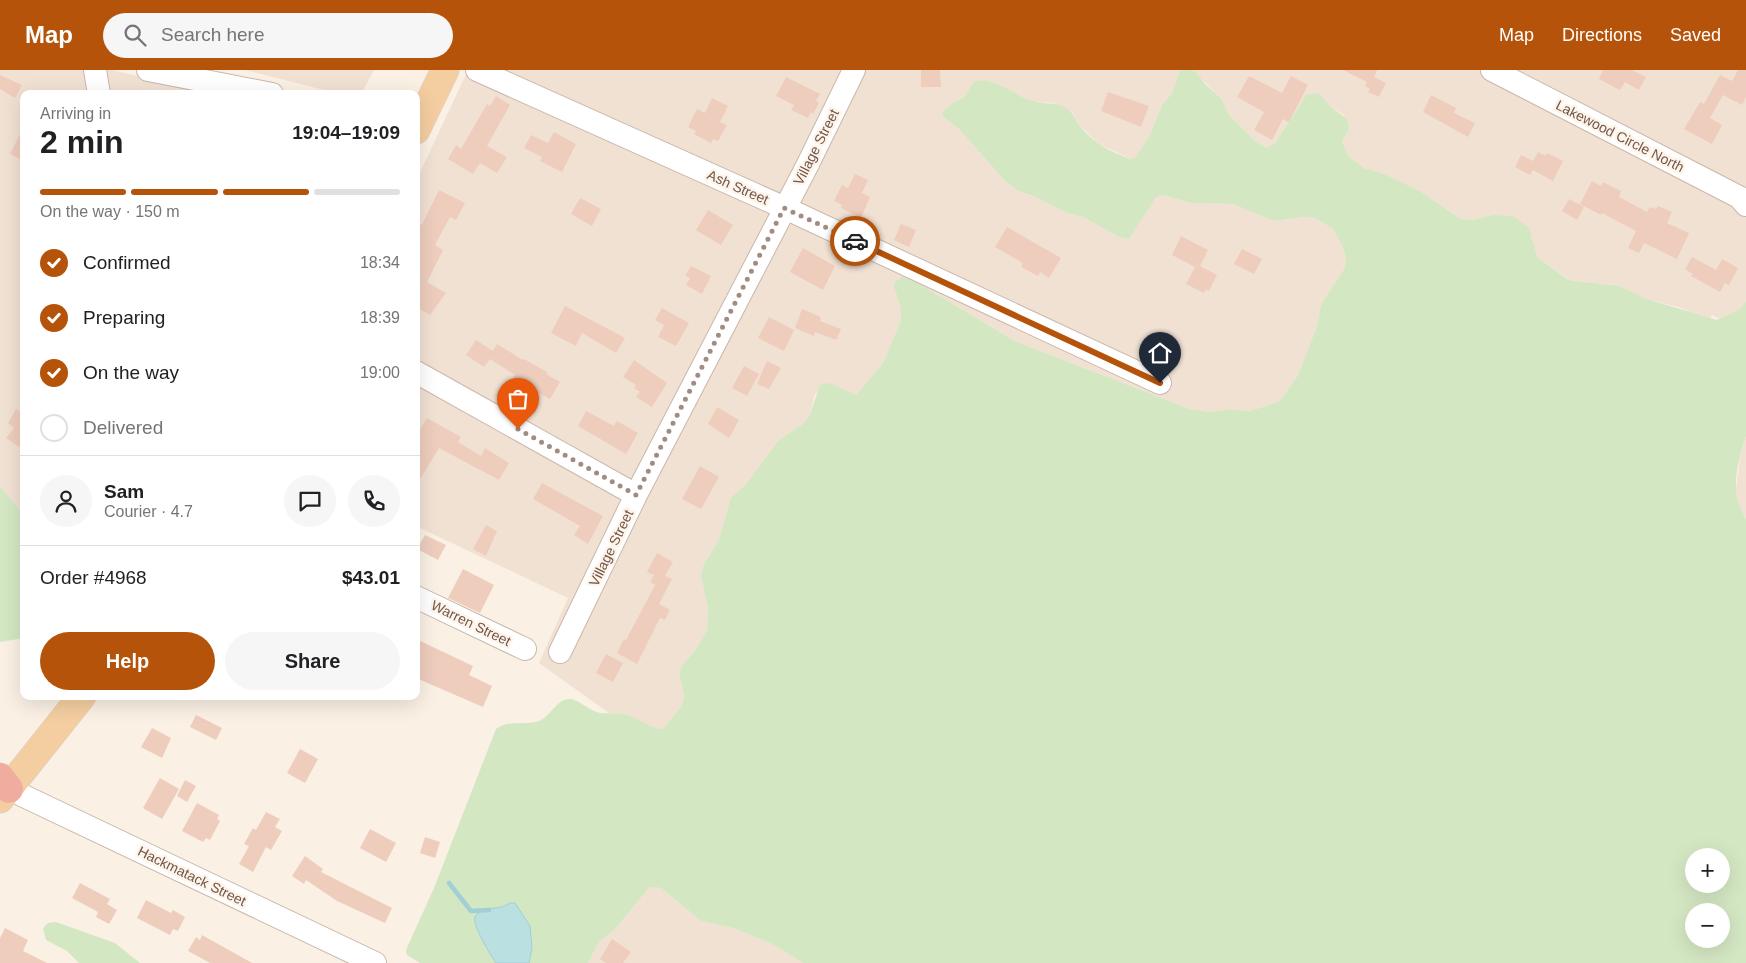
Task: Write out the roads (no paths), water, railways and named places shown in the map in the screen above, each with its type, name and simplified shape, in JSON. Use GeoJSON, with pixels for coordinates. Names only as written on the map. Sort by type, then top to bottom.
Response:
{"type":"FeatureCollection","features":[{"type":"Feature","properties":{"kind":"main road"},"geometry":{"type":"LineString","coordinates":[[420,121],[445,70]]}},
{"type":"Feature","properties":{"kind":"main road"},"geometry":{"type":"LineString","coordinates":[[2,789],[79,700]]}},
{"type":"Feature","properties":{"kind":"street"},"geometry":{"type":"LineString","coordinates":[[95,70],[98,90]]}},
{"type":"Feature","properties":{"kind":"street"},"geometry":{"type":"LineString","coordinates":[[148,70],[251,90]]}},
{"type":"Feature","properties":{"kind":"street","name":"Ash Street"},"geometry":{"type":"LineString","coordinates":[[477,70],[784,208],[1160,383]]}},
{"type":"Feature","properties":{"kind":"street","name":"Village Street"},"geometry":{"type":"LineString","coordinates":[[560,652],[636,495],[854,70]]}},
{"type":"Feature","properties":{"kind":"street","name":"Lakewood Circle North"},"geometry":{"type":"LineString","coordinates":[[1492,70],[1744,195]]}},
{"type":"Feature","properties":{"kind":"street"},"geometry":{"type":"LineString","coordinates":[[420,374],[636,495]]}},
{"type":"Feature","properties":{"kind":"street","name":"Warren Street"},"geometry":{"type":"LineString","coordinates":[[420,599],[525,649]]}},
{"type":"Feature","properties":{"kind":"street","name":"Hackmatack Street"},"geometry":{"type":"LineString","coordinates":[[2,789],[375,963]]}},
{"type":"Feature","properties":{"kind":"water"},"geometry":{"type":"Polygon","coordinates":[[[515,903],[530,926],[532,948],[529,963],[496,963],[476,927],[475,917],[483,910],[502,907],[515,903]]]}},
{"type":"Feature","properties":{"kind":"waterway"},"geometry":{"type":"LineString","coordinates":[[449,883],[471,911],[489,910]]}}]}
